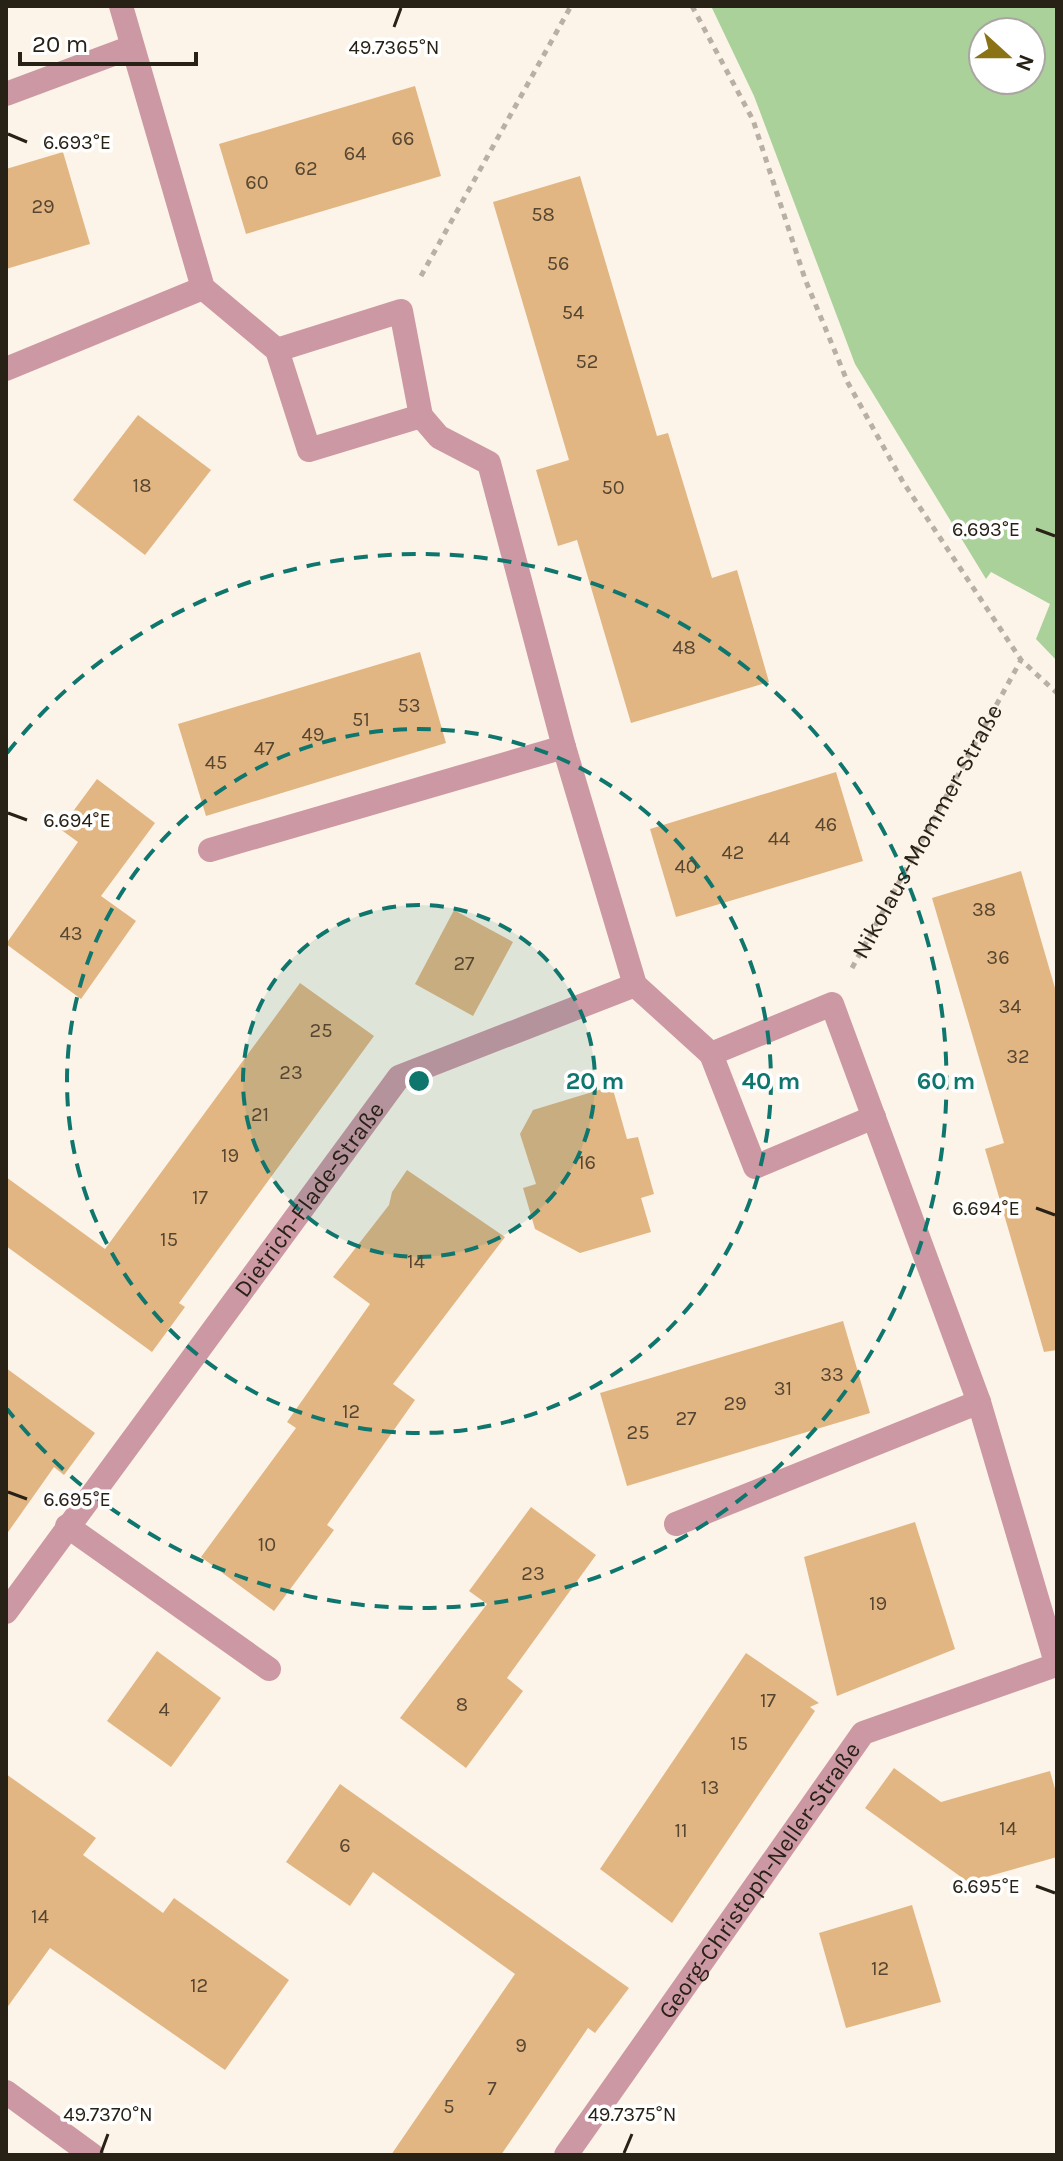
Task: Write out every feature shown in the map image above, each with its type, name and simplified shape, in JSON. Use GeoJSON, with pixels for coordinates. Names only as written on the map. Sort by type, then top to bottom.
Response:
{"type":"FeatureCollection","features":[{"type":"Feature","properties":{"kind":"street"},"geometry":{"type":"LineString","coordinates":[[121,6],[203,288],[277,350],[309,450],[421,416]]}},
{"type":"Feature","properties":{"kind":"street"},"geometry":{"type":"LineString","coordinates":[[6,94],[132,47]]}},
{"type":"Feature","properties":{"kind":"street"},"geometry":{"type":"LineString","coordinates":[[6,369],[203,288]]}},
{"type":"Feature","properties":{"kind":"street"},"geometry":{"type":"LineString","coordinates":[[277,350],[401,311],[421,416],[439,437],[489,463],[564,747],[635,985],[711,1054],[755,1167],[874,1117]]}},
{"type":"Feature","properties":{"kind":"street"},"geometry":{"type":"LineString","coordinates":[[210,850],[564,747]]}},
{"type":"Feature","properties":{"kind":"street","name":"Dietrich-Flade-Straße"},"geometry":{"type":"LineString","coordinates":[[6,1612],[399,1077],[635,985]]}},
{"type":"Feature","properties":{"kind":"street"},"geometry":{"type":"LineString","coordinates":[[711,1054],[832,1004],[979,1402],[1056,1665]]}},
{"type":"Feature","properties":{"kind":"street"},"geometry":{"type":"LineString","coordinates":[[676,1524],[979,1402]]}},
{"type":"Feature","properties":{"kind":"street"},"geometry":{"type":"LineString","coordinates":[[67,1526],[269,1669]]}},
{"type":"Feature","properties":{"kind":"street","name":"Georg-Christoph-Neller-Straße"},"geometry":{"type":"LineString","coordinates":[[566,2155],[863,1733],[1056,1665]]}},
{"type":"Feature","properties":{"kind":"street"},"geometry":{"type":"LineString","coordinates":[[6,2092],[92,2155]]}},
{"type":"Feature","properties":{"kind":"path"},"geometry":{"type":"LineString","coordinates":[[401,311],[571,6]]}},
{"type":"Feature","properties":{"kind":"path"},"geometry":{"type":"LineString","coordinates":[[692,6],[753,120],[805,279],[848,383],[903,482],[1021,660],[1057,693]]}},
{"type":"Feature","properties":{"kind":"path","name":"Nikolaus-Mommer-Straße"},"geometry":{"type":"LineString","coordinates":[[832,1004],[1021,660]]}},
{"type":"Feature","properties":{"kind":"green space"},"geometry":{"type":"Polygon","coordinates":[[[711,6],[1057,6],[1057,661],[1036,639],[1050,604],[991,572],[986,579],[855,364],[754,96],[711,6]]]}},
{"type":"Feature","properties":{"kind":"building"},"geometry":{"type":"Polygon","coordinates":[[[415,86],[441,176],[246,234],[219,144],[415,86]]]}},
{"type":"Feature","properties":{"kind":"building"},"geometry":{"type":"Polygon","coordinates":[[[63,152],[90,244],[6,269],[6,169],[63,152]]]}},
{"type":"Feature","properties":{"kind":"building"},"geometry":{"type":"Polygon","coordinates":[[[580,176],[657,436],[668,433],[712,578],[737,570],[769,682],[631,723],[577,540],[558,546],[536,470],[569,460],[493,202],[580,176]]]}},
{"type":"Feature","properties":{"kind":"building"},"geometry":{"type":"Polygon","coordinates":[[[138,415],[211,470],[145,555],[73,500],[138,415]]]}},
{"type":"Feature","properties":{"kind":"building"},"geometry":{"type":"Polygon","coordinates":[[[420,652],[446,743],[206,816],[178,724],[420,652]]]}},
{"type":"Feature","properties":{"kind":"building"},"geometry":{"type":"Polygon","coordinates":[[[836,772],[863,861],[676,917],[650,829],[836,772]]]}},
{"type":"Feature","properties":{"kind":"building"},"geometry":{"type":"Polygon","coordinates":[[[97,779],[155,823],[101,896],[136,921],[81,999],[6,944],[78,842],[60,829],[97,779]]]}},
{"type":"Feature","properties":{"kind":"building"},"geometry":{"type":"Polygon","coordinates":[[[1021,871],[1057,995],[1057,1350],[1044,1352],[985,1149],[1004,1143],[932,898],[1021,871]]]}},
{"type":"Feature","properties":{"kind":"building"},"geometry":{"type":"Polygon","coordinates":[[[454,910],[513,942],[473,1016],[415,984],[454,910]]]}},
{"type":"Feature","properties":{"kind":"building"},"geometry":{"type":"Polygon","coordinates":[[[300,983],[374,1036],[179,1303],[185,1307],[152,1352],[6,1246],[6,1177],[105,1249],[300,983]]]}},
{"type":"Feature","properties":{"kind":"building"},"geometry":{"type":"Polygon","coordinates":[[[612,1086],[627,1139],[638,1137],[654,1194],[641,1198],[651,1232],[580,1253],[535,1229],[523,1188],[536,1184],[520,1134],[533,1110],[612,1086]]]}},
{"type":"Feature","properties":{"kind":"building"},"geometry":{"type":"Polygon","coordinates":[[[407,1170],[505,1237],[393,1384],[415,1400],[327,1525],[334,1530],[274,1611],[201,1557],[296,1428],[287,1422],[370,1304],[333,1277],[389,1205],[392,1192],[407,1170]]]}},
{"type":"Feature","properties":{"kind":"building"},"geometry":{"type":"Polygon","coordinates":[[[843,1321],[870,1413],[627,1486],[600,1393],[843,1321]]]}},
{"type":"Feature","properties":{"kind":"building"},"geometry":{"type":"Polygon","coordinates":[[[6,1368],[95,1433],[64,1475],[54,1467],[6,1535],[6,1368]]]}},
{"type":"Feature","properties":{"kind":"building"},"geometry":{"type":"Polygon","coordinates":[[[531,1507],[596,1555],[507,1678],[523,1691],[466,1768],[400,1718],[487,1604],[469,1591],[531,1507]]]}},
{"type":"Feature","properties":{"kind":"building"},"geometry":{"type":"Polygon","coordinates":[[[915,1522],[955,1649],[837,1696],[804,1557],[915,1522]]]}},
{"type":"Feature","properties":{"kind":"building"},"geometry":{"type":"Polygon","coordinates":[[[157,1651],[221,1698],[171,1767],[107,1721],[157,1651]]]}},
{"type":"Feature","properties":{"kind":"building"},"geometry":{"type":"Polygon","coordinates":[[[746,1653],[819,1703],[810,1707],[815,1711],[672,1923],[600,1869],[746,1653]]]}},
{"type":"Feature","properties":{"kind":"building"},"geometry":{"type":"Polygon","coordinates":[[[894,1768],[941,1802],[1050,1771],[1057,1796],[1057,1857],[968,1882],[865,1808],[894,1768]]]}},
{"type":"Feature","properties":{"kind":"building"},"geometry":{"type":"Polygon","coordinates":[[[6,1774],[96,1838],[83,1855],[163,1913],[174,1898],[289,1980],[225,2070],[50,1948],[6,2009],[6,1774]]]}},
{"type":"Feature","properties":{"kind":"building"},"geometry":{"type":"Polygon","coordinates":[[[340,1784],[629,1988],[595,2033],[588,2028],[501,2155],[391,2155],[515,1974],[373,1872],[350,1906],[286,1862],[340,1784]]]}},
{"type":"Feature","properties":{"kind":"building"},"geometry":{"type":"Polygon","coordinates":[[[912,1905],[941,2002],[846,2028],[819,1933],[912,1905]]]}}]}
